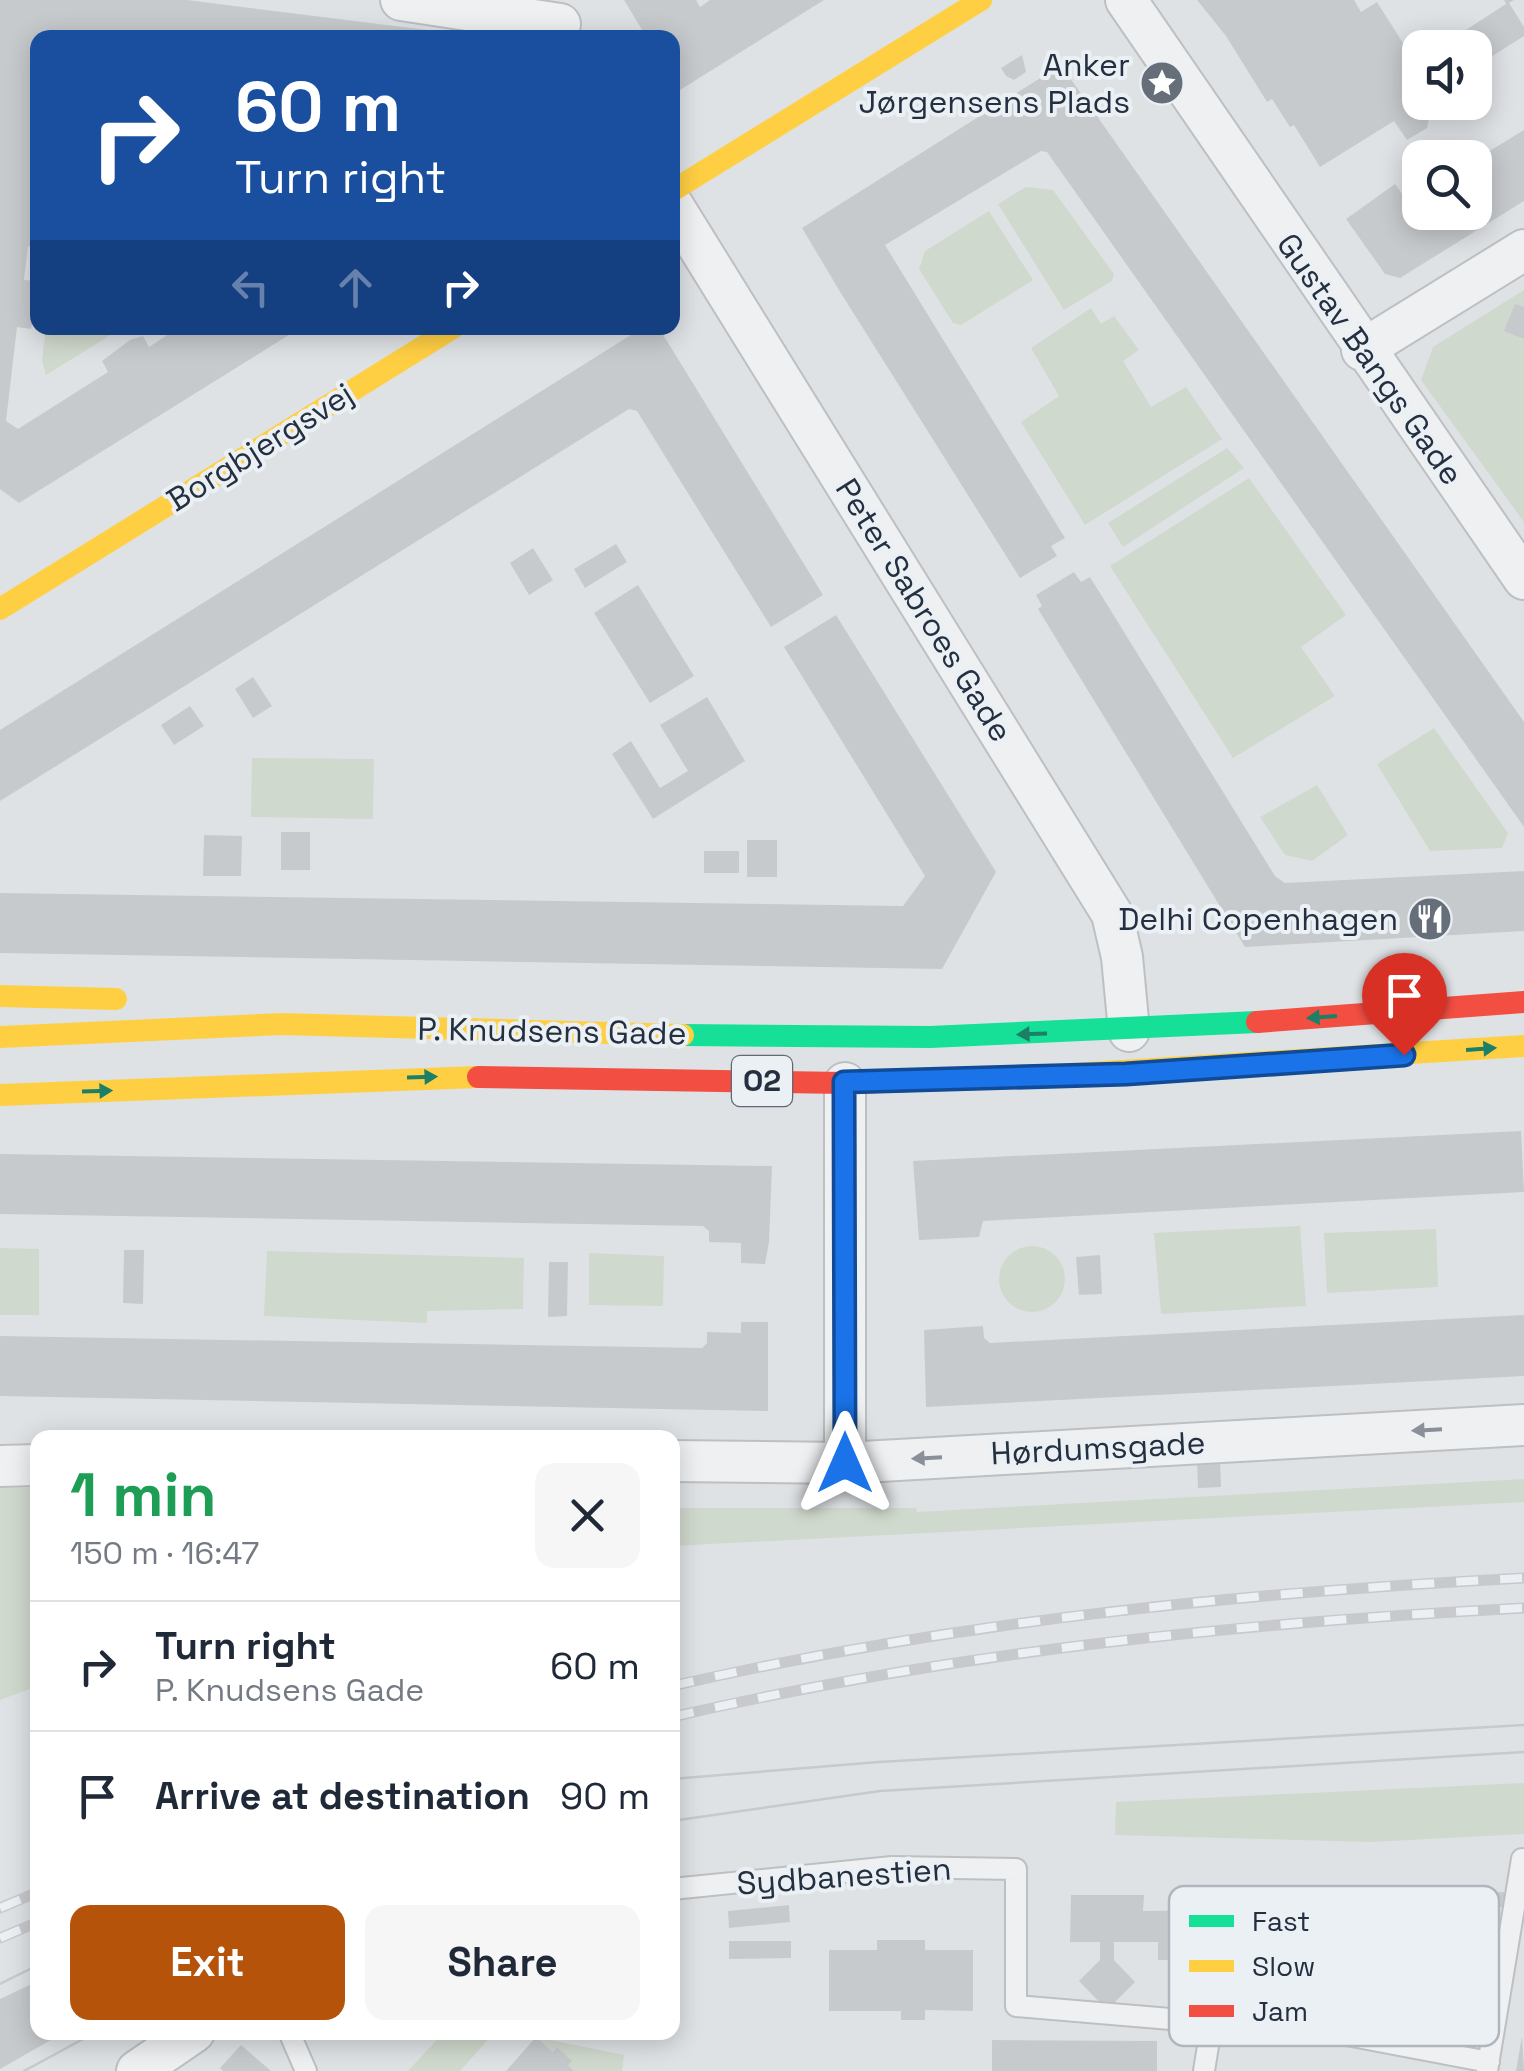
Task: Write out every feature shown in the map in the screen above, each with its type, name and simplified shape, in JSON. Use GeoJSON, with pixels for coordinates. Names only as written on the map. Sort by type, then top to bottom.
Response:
{"type":"FeatureCollection","features":[{"type":"Feature","properties":{"kind":"main road"},"geometry":{"type":"LineString","coordinates":[[680,186],[981,0]]}},
{"type":"Feature","properties":{"kind":"main road","name":"Borgbjergsvej"},"geometry":{"type":"LineString","coordinates":[[0,609],[441,335]]}},
{"type":"Feature","properties":{"kind":"main road","name":"Borgbjergsvej"},"geometry":{"type":"LineString","coordinates":[[0,580],[67,566]]}},
{"type":"Feature","properties":{"kind":"main road"},"geometry":{"type":"LineString","coordinates":[[0,996],[140,1000]]}},
{"type":"Feature","properties":{"kind":"main road","name":"P. Knudsens Gade"},"geometry":{"type":"LineString","coordinates":[[0,1037],[282,1024],[622,1034],[930,1037],[1129,1032],[1524,1002]]}},
{"type":"Feature","properties":{"kind":"main road"},"geometry":{"type":"LineString","coordinates":[[176,1006],[282,1024]]}},
{"type":"Feature","properties":{"kind":"main road","name":"P. Knudsens Gade"},"geometry":{"type":"LineString","coordinates":[[0,1095],[445,1076],[844,1082],[1126,1074],[1524,1046]]}},
{"type":"Feature","properties":{"kind":"street"},"geometry":{"type":"LineString","coordinates":[[401,0],[558,20]]}},
{"type":"Feature","properties":{"kind":"street","name":"Gustav Bangs Gade"},"geometry":{"type":"LineString","coordinates":[[1126,0],[1362,350],[1524,579]]}},
{"type":"Feature","properties":{"kind":"street","name":"Peter Sabroes Gade"},"geometry":{"type":"LineString","coordinates":[[680,217],[1112,914],[1122,957],[1129,1032]]}},
{"type":"Feature","properties":{"kind":"street"},"geometry":{"type":"LineString","coordinates":[[1362,350],[1524,250]]}},
{"type":"Feature","properties":{"kind":"street"},"geometry":{"type":"LineString","coordinates":[[844,1082],[845,1463]]}},
{"type":"Feature","properties":{"kind":"street","name":"Hørdumsgade"},"geometry":{"type":"LineString","coordinates":[[680,1461],[845,1463],[1524,1425]]}},
{"type":"Feature","properties":{"kind":"street"},"geometry":{"type":"LineString","coordinates":[[0,1466],[30,1465]]}},
{"type":"Feature","properties":{"kind":"street"},"geometry":{"type":"LineString","coordinates":[[136,2071],[182,2040]]}},
{"type":"Feature","properties":{"kind":"lane"},"geometry":{"type":"LineString","coordinates":[[1499,1999],[1522,1859]]}},
{"type":"Feature","properties":{"kind":"lane","name":"Sydbanestien"},"geometry":{"type":"LineString","coordinates":[[680,1889],[892,1867],[1016,1868],[1016,2006],[1169,2018]]}},
{"type":"Feature","properties":{"kind":"lane"},"geometry":{"type":"LineString","coordinates":[[292,2040],[306,2071]]}},
{"type":"Feature","properties":{"kind":"lane"},"geometry":{"type":"LineString","coordinates":[[1204,2071],[1208,2046]]}},
{"type":"Feature","properties":{"kind":"lane"},"geometry":{"type":"LineString","coordinates":[[1396,2046],[1488,2066]]}},
{"type":"Feature","properties":{"kind":"shaded area"},"geometry":{"type":"Polygon","coordinates":[[[1026,187],[1053,190],[1114,274],[1112,281],[1064,310],[998,204],[1026,187]]]}},
{"type":"Feature","properties":{"kind":"shaded area"},"geometry":{"type":"Polygon","coordinates":[[[989,211],[1033,280],[961,325],[953,323],[919,269],[925,251],[989,211]]]}},
{"type":"Feature","properties":{"kind":"shaded area"},"geometry":{"type":"Polygon","coordinates":[[[1524,290],[1524,522],[1421,380],[1433,347],[1524,290]]]}},
{"type":"Feature","properties":{"kind":"shaded area"},"geometry":{"type":"Polygon","coordinates":[[[1091,308],[1101,324],[1114,316],[1139,350],[1123,361],[1151,407],[1186,387],[1222,439],[1085,525],[1021,422],[1059,396],[1031,348],[1091,308]]]}},
{"type":"Feature","properties":{"kind":"shaded area"},"geometry":{"type":"Polygon","coordinates":[[[45,335],[111,335],[46,375],[42,360],[45,335]]]}},
{"type":"Feature","properties":{"kind":"shaded area"},"geometry":{"type":"Polygon","coordinates":[[[1227,448],[1244,468],[1123,547],[1108,523],[1227,448]]]}},
{"type":"Feature","properties":{"kind":"shaded area"},"geometry":{"type":"Polygon","coordinates":[[[1249,478],[1346,615],[1301,647],[1335,696],[1233,758],[1110,566],[1249,478]]]}},
{"type":"Feature","properties":{"kind":"shaded area"},"geometry":{"type":"Polygon","coordinates":[[[1434,728],[1508,833],[1502,848],[1430,851],[1377,764],[1434,728]]]}},
{"type":"Feature","properties":{"kind":"shaded area"},"geometry":{"type":"Polygon","coordinates":[[[252,758],[374,759],[373,819],[251,817],[252,758]]]}},
{"type":"Feature","properties":{"kind":"shaded area"},"geometry":{"type":"Polygon","coordinates":[[[1317,785],[1348,835],[1312,861],[1285,855],[1260,817],[1317,785]]]}},
{"type":"Feature","properties":{"kind":"shaded area"},"geometry":{"type":"Polygon","coordinates":[[[1300,1226],[1306,1306],[1161,1314],[1154,1233],[1300,1226]]]}},
{"type":"Feature","properties":{"kind":"shaded area"},"geometry":{"type":"Polygon","coordinates":[[[1436,1229],[1438,1287],[1327,1293],[1324,1233],[1436,1229]]]}},
{"type":"Feature","properties":{"kind":"shaded area"},"geometry":{"type":"Polygon","coordinates":[[[1032,1246],[1045,1248],[1055,1256],[1063,1266],[1063,1292],[1055,1302],[1045,1310],[1032,1312],[1019,1310],[1009,1302],[1001,1292],[999,1279],[1001,1266],[1009,1256],[1019,1248],[1032,1246]]]}},
{"type":"Feature","properties":{"kind":"shaded area"},"geometry":{"type":"Polygon","coordinates":[[[0,1248],[39,1249],[39,1315],[0,1315],[0,1248]]]}},
{"type":"Feature","properties":{"kind":"shaded area"},"geometry":{"type":"Polygon","coordinates":[[[267,1251],[524,1258],[523,1309],[427,1311],[427,1323],[264,1316],[267,1251]]]}},
{"type":"Feature","properties":{"kind":"shaded area"},"geometry":{"type":"Polygon","coordinates":[[[589,1253],[664,1256],[663,1306],[589,1305],[589,1253]]]}},
{"type":"Feature","properties":{"kind":"shaded area"},"geometry":{"type":"Polygon","coordinates":[[[1524,1479],[1524,1502],[680,1546],[680,1508],[916,1508],[917,1512],[1524,1479]]]}},
{"type":"Feature","properties":{"kind":"shaded area"},"geometry":{"type":"Polygon","coordinates":[[[0,1488],[30,1488],[30,1689],[0,1700],[0,1488]]]}},
{"type":"Feature","properties":{"kind":"shaded area"},"geometry":{"type":"Polygon","coordinates":[[[1524,1783],[1524,1834],[1371,1842],[1115,1835],[1116,1802],[1524,1783]]]}},
{"type":"Feature","properties":{"kind":"shaded area"},"geometry":{"type":"Polygon","coordinates":[[[437,2040],[488,2040],[460,2071],[408,2071],[437,2040]]]}},
{"type":"Feature","properties":{"kind":"shaded area"},"geometry":{"type":"Polygon","coordinates":[[[539,2040],[624,2055],[622,2071],[574,2071],[568,2065],[571,2060],[558,2048],[553,2052],[539,2040]]]}},
{"type":"Feature","properties":{"kind":"building"},"geometry":{"type":"Polygon","coordinates":[[[0,0],[187,0],[427,30],[30,30],[30,246],[24,280],[30,280],[30,329],[17,327],[6,421],[18,429],[108,372],[102,361],[130,340],[143,336],[149,347],[167,335],[289,335],[19,503],[0,489],[0,0]]]}},
{"type":"Feature","properties":{"kind":"building"},"geometry":{"type":"Polygon","coordinates":[[[624,0],[696,0],[700,7],[710,0],[824,0],[680,90],[680,30],[642,30],[624,0]]]}},
{"type":"Feature","properties":{"kind":"building"},"geometry":{"type":"Polygon","coordinates":[[[1197,0],[1354,0],[1361,12],[1377,2],[1402,41],[1402,120],[1429,120],[1427,128],[1407,140],[1394,121],[1320,167],[1294,125],[1290,127],[1272,99],[1267,102],[1226,36],[1197,0]]]}},
{"type":"Feature","properties":{"kind":"building"},"geometry":{"type":"Polygon","coordinates":[[[1504,0],[1514,0],[1509,3],[1524,27],[1524,36],[1492,56],[1492,30],[1466,30],[1506,4],[1504,0]]]}},
{"type":"Feature","properties":{"kind":"building"},"geometry":{"type":"Polygon","coordinates":[[[1022,55],[1026,72],[1014,80],[1006,76],[1001,68],[1022,55]]]}},
{"type":"Feature","properties":{"kind":"building"},"geometry":{"type":"Polygon","coordinates":[[[1061,65],[1524,722],[1524,827],[1047,152],[1041,151],[885,245],[1065,538],[1051,546],[1057,556],[1020,578],[839,290],[802,228],[1061,65]]]}},
{"type":"Feature","properties":{"kind":"building"},"geometry":{"type":"Polygon","coordinates":[[[1524,130],[1524,201],[1492,221],[1492,150],[1524,130]]]}},
{"type":"Feature","properties":{"kind":"building"},"geometry":{"type":"Polygon","coordinates":[[[1395,184],[1402,194],[1402,230],[1477,230],[1400,278],[1385,274],[1346,219],[1395,184]]]}},
{"type":"Feature","properties":{"kind":"building"},"geometry":{"type":"Polygon","coordinates":[[[1515,304],[1524,307],[1524,339],[1504,331],[1515,304]]]}},
{"type":"Feature","properties":{"kind":"building"},"geometry":{"type":"Polygon","coordinates":[[[631,335],[663,335],[823,595],[771,627],[637,411],[629,409],[0,801],[0,730],[631,335]]]}},
{"type":"Feature","properties":{"kind":"building"},"geometry":{"type":"Polygon","coordinates":[[[616,544],[627,562],[585,588],[574,569],[616,544]]]}},
{"type":"Feature","properties":{"kind":"building"},"geometry":{"type":"Polygon","coordinates":[[[533,548],[553,580],[529,595],[510,563],[533,548]]]}},
{"type":"Feature","properties":{"kind":"building"},"geometry":{"type":"Polygon","coordinates":[[[1074,572],[1081,582],[1090,577],[1275,876],[1285,883],[1524,871],[1524,931],[1245,947],[1038,609],[1042,606],[1036,595],[1074,572]]]}},
{"type":"Feature","properties":{"kind":"building"},"geometry":{"type":"Polygon","coordinates":[[[638,585],[694,676],[650,703],[594,613],[638,585]]]}},
{"type":"Feature","properties":{"kind":"building"},"geometry":{"type":"Polygon","coordinates":[[[836,615],[996,872],[942,969],[0,953],[0,893],[903,906],[925,876],[784,647],[836,615]]]}},
{"type":"Feature","properties":{"kind":"building"},"geometry":{"type":"Polygon","coordinates":[[[253,677],[272,706],[253,718],[235,689],[253,677]]]}},
{"type":"Feature","properties":{"kind":"building"},"geometry":{"type":"Polygon","coordinates":[[[707,697],[745,761],[653,819],[612,754],[631,741],[660,788],[688,771],[660,725],[707,697]]]}},
{"type":"Feature","properties":{"kind":"building"},"geometry":{"type":"Polygon","coordinates":[[[190,706],[204,726],[174,745],[161,725],[190,706]]]}},
{"type":"Feature","properties":{"kind":"building"},"geometry":{"type":"Polygon","coordinates":[[[281,832],[310,832],[310,870],[281,870],[281,832]]]}},
{"type":"Feature","properties":{"kind":"building"},"geometry":{"type":"Polygon","coordinates":[[[204,835],[242,836],[241,876],[203,876],[204,835]]]}},
{"type":"Feature","properties":{"kind":"building"},"geometry":{"type":"Polygon","coordinates":[[[747,840],[777,840],[777,877],[747,877],[747,840]]]}},
{"type":"Feature","properties":{"kind":"building"},"geometry":{"type":"Polygon","coordinates":[[[704,851],[739,851],[739,873],[704,873],[704,851]]]}},
{"type":"Feature","properties":{"kind":"building"},"geometry":{"type":"Polygon","coordinates":[[[1521,1131],[1524,1192],[983,1221],[979,1237],[919,1240],[913,1161],[1521,1131]]]}},
{"type":"Feature","properties":{"kind":"building"},"geometry":{"type":"Polygon","coordinates":[[[0,1154],[772,1166],[769,1242],[765,1264],[741,1263],[741,1243],[709,1242],[709,1231],[703,1226],[0,1214],[0,1154]]]}},
{"type":"Feature","properties":{"kind":"building"},"geometry":{"type":"Polygon","coordinates":[[[124,1250],[144,1250],[143,1304],[123,1303],[124,1250]]]}},
{"type":"Feature","properties":{"kind":"building"},"geometry":{"type":"Polygon","coordinates":[[[1100,1255],[1102,1294],[1079,1295],[1076,1257],[1100,1255]]]}},
{"type":"Feature","properties":{"kind":"building"},"geometry":{"type":"Polygon","coordinates":[[[549,1262],[568,1262],[567,1316],[548,1317],[549,1262]]]}},
{"type":"Feature","properties":{"kind":"building"},"geometry":{"type":"Polygon","coordinates":[[[1524,1315],[1524,1376],[926,1407],[924,1330],[983,1326],[984,1338],[990,1343],[1524,1315]]]}},
{"type":"Feature","properties":{"kind":"building"},"geometry":{"type":"Polygon","coordinates":[[[741,1322],[768,1322],[768,1411],[0,1396],[0,1336],[702,1348],[707,1343],[707,1332],[741,1333],[741,1322]]]}},
{"type":"Feature","properties":{"kind":"building"},"geometry":{"type":"Polygon","coordinates":[[[1220,1461],[1221,1487],[1198,1488],[1197,1462],[1220,1461]]]}},
{"type":"Feature","properties":{"kind":"building"},"geometry":{"type":"Polygon","coordinates":[[[1499,1892],[1504,1892],[1504,1907],[1499,1907],[1499,1892]]]}},
{"type":"Feature","properties":{"kind":"building"},"geometry":{"type":"Polygon","coordinates":[[[1071,1895],[1144,1895],[1143,1911],[1169,1911],[1169,1960],[1158,1960],[1158,1942],[1114,1942],[1114,1960],[1135,1982],[1107,2010],[1079,1981],[1100,1960],[1100,1942],[1070,1942],[1071,1895]]]}},
{"type":"Feature","properties":{"kind":"building"},"geometry":{"type":"Polygon","coordinates":[[[789,1905],[790,1922],[729,1928],[728,1911],[789,1905]]]}},
{"type":"Feature","properties":{"kind":"building"},"geometry":{"type":"Polygon","coordinates":[[[877,1940],[925,1940],[925,1950],[973,1950],[973,2011],[925,2010],[925,2020],[901,2020],[901,2011],[829,2011],[829,1950],[877,1950],[877,1940]]]}},
{"type":"Feature","properties":{"kind":"building"},"geometry":{"type":"Polygon","coordinates":[[[729,1941],[791,1941],[791,1958],[729,1959],[729,1941]]]}},
{"type":"Feature","properties":{"kind":"building"},"geometry":{"type":"Polygon","coordinates":[[[30,1985],[30,2040],[51,2040],[0,2069],[0,1999],[30,1985]]]}},
{"type":"Feature","properties":{"kind":"building"},"geometry":{"type":"Polygon","coordinates":[[[1522,2036],[1524,2071],[1516,2071],[1522,2036]]]}},
{"type":"Feature","properties":{"kind":"building"},"geometry":{"type":"Polygon","coordinates":[[[533,2040],[539,2040],[553,2052],[557,2047],[572,2061],[568,2065],[574,2071],[506,2071],[533,2040]]]}},
{"type":"Feature","properties":{"kind":"building"},"geometry":{"type":"Polygon","coordinates":[[[992,2040],[1157,2041],[1157,2071],[992,2071],[992,2040]]]}},
{"type":"Feature","properties":{"kind":"building"},"geometry":{"type":"Polygon","coordinates":[[[241,2045],[271,2071],[223,2071],[220,2068],[241,2045]]]}},
{"type":"Feature","properties":{"kind":"tram line"},"geometry":{"type":"LineString","coordinates":[[680,1778],[879,1762],[1524,1725]]}},
{"type":"Feature","properties":{"kind":"tram line"},"geometry":{"type":"LineString","coordinates":[[680,1820],[880,1791],[1524,1752]]}},
{"type":"Feature","properties":{"kind":"tram line"},"geometry":{"type":"LineString","coordinates":[[0,1984],[30,1969]]}},
{"type":"Feature","properties":{"kind":"tram line"},"geometry":{"type":"LineString","coordinates":[[24,2071],[81,2040]]}},
{"type":"Feature","properties":{"kind":"railway"},"geometry":{"type":"LineString","coordinates":[[680,1684],[883,1644],[1095,1614],[1309,1592],[1524,1578]]}},
{"type":"Feature","properties":{"kind":"railway"},"geometry":{"type":"LineString","coordinates":[[680,1715],[883,1675],[1096,1644],[1309,1622],[1524,1608]]}},
{"type":"Feature","properties":{"kind":"railway"},"geometry":{"type":"LineString","coordinates":[[0,1908],[30,1895]]}},
{"type":"Feature","properties":{"kind":"railway"},"geometry":{"type":"LineString","coordinates":[[0,1938],[30,1925]]}},
{"type":"Feature","properties":{"kind":"traffic: fast"},"geometry":{"type":"LineString","coordinates":[[683,1035],[930,1037],[1257,1022]]}},
{"type":"Feature","properties":{"kind":"traffic: slow"},"geometry":{"type":"LineString","coordinates":[[680,186],[981,0]]}},
{"type":"Feature","properties":{"kind":"traffic: slow"},"geometry":{"type":"LineString","coordinates":[[0,609],[442,335]]}},
{"type":"Feature","properties":{"kind":"traffic: slow"},"geometry":{"type":"LineString","coordinates":[[0,996],[116,999]]}},
{"type":"Feature","properties":{"kind":"traffic: slow"},"geometry":{"type":"LineString","coordinates":[[0,1037],[282,1024],[683,1035]]}},
{"type":"Feature","properties":{"kind":"traffic: slow"},"geometry":{"type":"LineString","coordinates":[[1008,1078],[1524,1046]]}},
{"type":"Feature","properties":{"kind":"traffic: slow"},"geometry":{"type":"LineString","coordinates":[[0,1095],[478,1077]]}},
{"type":"Feature","properties":{"kind":"traffic: jam"},"geometry":{"type":"LineString","coordinates":[[1257,1022],[1524,1002]]}},
{"type":"Feature","properties":{"kind":"traffic: jam"},"geometry":{"type":"LineString","coordinates":[[478,1077],[845,1083],[1008,1078]]}},
{"type":"Feature","properties":{"kind":"place","name":"Anker Jørgensens Plads"},"geometry":{"type":"Point","coordinates":[1162,83]}},
{"type":"Feature","properties":{"kind":"place","name":"Delhi Copenhagen"},"geometry":{"type":"Point","coordinates":[1430,919]}},
{"type":"Feature","properties":{"kind":"route"},"geometry":{"type":"LineString","coordinates":[[845,1463],[844,1082],[1126,1074],[1404,1055]]}}]}
